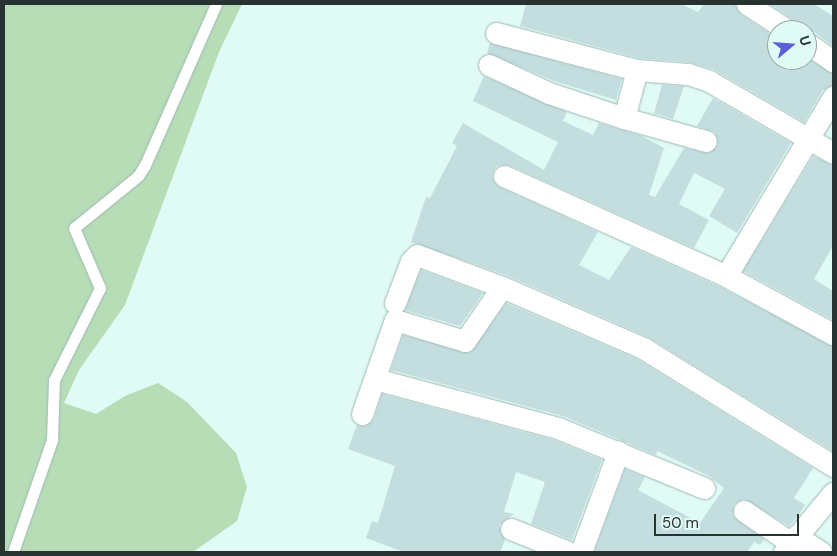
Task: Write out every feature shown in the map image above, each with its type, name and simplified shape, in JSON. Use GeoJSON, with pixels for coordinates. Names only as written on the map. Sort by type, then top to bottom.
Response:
{"type":"FeatureCollection","features":[{"type":"Feature","properties":{"kind":"street"},"geometry":{"type":"LineString","coordinates":[[747,4],[772,20]]}},
{"type":"Feature","properties":{"kind":"street"},"geometry":{"type":"LineString","coordinates":[[496,34],[637,70],[688,74],[709,81],[833,153]]}},
{"type":"Feature","properties":{"kind":"street"},"geometry":{"type":"LineString","coordinates":[[817,50],[833,61]]}},
{"type":"Feature","properties":{"kind":"street"},"geometry":{"type":"LineString","coordinates":[[489,65],[549,93],[624,118],[706,141]]}},
{"type":"Feature","properties":{"kind":"street"},"geometry":{"type":"LineString","coordinates":[[624,118],[637,70]]}},
{"type":"Feature","properties":{"kind":"street"},"geometry":{"type":"LineString","coordinates":[[726,276],[833,97]]}},
{"type":"Feature","properties":{"kind":"street"},"geometry":{"type":"LineString","coordinates":[[504,176],[726,276],[833,334]]}},
{"type":"Feature","properties":{"kind":"street"},"geometry":{"type":"LineString","coordinates":[[395,303],[411,261],[417,255],[502,287],[643,348],[833,466]]}},
{"type":"Feature","properties":{"kind":"street"},"geometry":{"type":"LineString","coordinates":[[362,414],[395,320],[465,341],[502,287]]}},
{"type":"Feature","properties":{"kind":"street"},"geometry":{"type":"LineString","coordinates":[[375,378],[558,428],[704,488]]}},
{"type":"Feature","properties":{"kind":"street"},"geometry":{"type":"LineString","coordinates":[[581,552],[618,452]]}},
{"type":"Feature","properties":{"kind":"street"},"geometry":{"type":"LineString","coordinates":[[790,544],[833,493]]}},
{"type":"Feature","properties":{"kind":"street"},"geometry":{"type":"LineString","coordinates":[[744,511],[790,544],[821,552]]}},
{"type":"Feature","properties":{"kind":"street"},"geometry":{"type":"LineString","coordinates":[[512,529],[568,552]]}},
{"type":"Feature","properties":{"kind":"lane"},"geometry":{"type":"LineString","coordinates":[[13,552],[52,440],[54,380],[100,288],[76,237],[74,228],[81,219],[138,176],[145,165],[216,4]]}},
{"type":"Feature","properties":{"kind":"green space"},"geometry":{"type":"Polygon","coordinates":[[[4,4],[242,4],[219,52],[125,305],[79,370],[64,403],[96,414],[125,396],[158,383],[187,402],[236,453],[247,487],[237,521],[193,552],[4,552],[4,4]]]}},
{"type":"Feature","properties":{"kind":"building"},"geometry":{"type":"Polygon","coordinates":[[[526,4],[681,4],[698,12],[704,4],[735,4],[740,14],[767,32],[767,70],[817,70],[817,64],[833,73],[833,85],[823,90],[804,122],[713,69],[689,62],[639,58],[520,26],[526,4]]]}},
{"type":"Feature","properties":{"kind":"building"},"geometry":{"type":"Polygon","coordinates":[[[770,4],[814,4],[833,16],[833,46],[817,34],[817,20],[794,20],[770,4]]]}},
{"type":"Feature","properties":{"kind":"building"},"geometry":{"type":"Polygon","coordinates":[[[490,43],[622,79],[616,100],[554,81],[487,53],[490,43]]]}},
{"type":"Feature","properties":{"kind":"building"},"geometry":{"type":"Polygon","coordinates":[[[484,76],[567,112],[563,121],[593,135],[599,123],[642,136],[664,148],[649,195],[655,197],[684,148],[709,153],[718,145],[715,132],[697,126],[713,98],[791,143],[737,233],[709,216],[725,189],[694,173],[679,204],[709,220],[694,248],[509,165],[496,166],[492,178],[499,187],[598,232],[579,265],[609,280],[631,247],[720,287],[833,346],[833,451],[648,337],[506,275],[411,242],[426,197],[430,198],[457,146],[452,143],[463,123],[544,170],[558,142],[473,101],[484,76]]]}},
{"type":"Feature","properties":{"kind":"building"},"geometry":{"type":"Polygon","coordinates":[[[662,85],[684,86],[673,119],[654,113],[662,85]]]}},
{"type":"Feature","properties":{"kind":"building"},"geometry":{"type":"Polygon","coordinates":[[[813,156],[833,165],[833,246],[814,279],[833,291],[833,320],[743,271],[813,156]]]}},
{"type":"Feature","properties":{"kind":"building"},"geometry":{"type":"Polygon","coordinates":[[[421,270],[483,293],[460,326],[405,310],[421,270]]]}},
{"type":"Feature","properties":{"kind":"building"},"geometry":{"type":"Polygon","coordinates":[[[506,303],[637,359],[813,468],[794,498],[805,505],[797,517],[789,526],[744,499],[734,504],[733,516],[764,539],[760,545],[754,542],[747,552],[594,552],[625,469],[645,477],[638,490],[700,523],[724,488],[709,476],[657,451],[656,455],[563,416],[391,370],[403,335],[470,353],[506,303]]]}},
{"type":"Feature","properties":{"kind":"building"},"geometry":{"type":"Polygon","coordinates":[[[382,394],[554,440],[602,460],[572,540],[531,524],[545,482],[516,472],[504,512],[514,514],[499,525],[505,540],[500,552],[404,552],[366,538],[372,521],[378,523],[395,466],[348,449],[357,425],[365,426],[374,419],[382,394]]]}}]}
